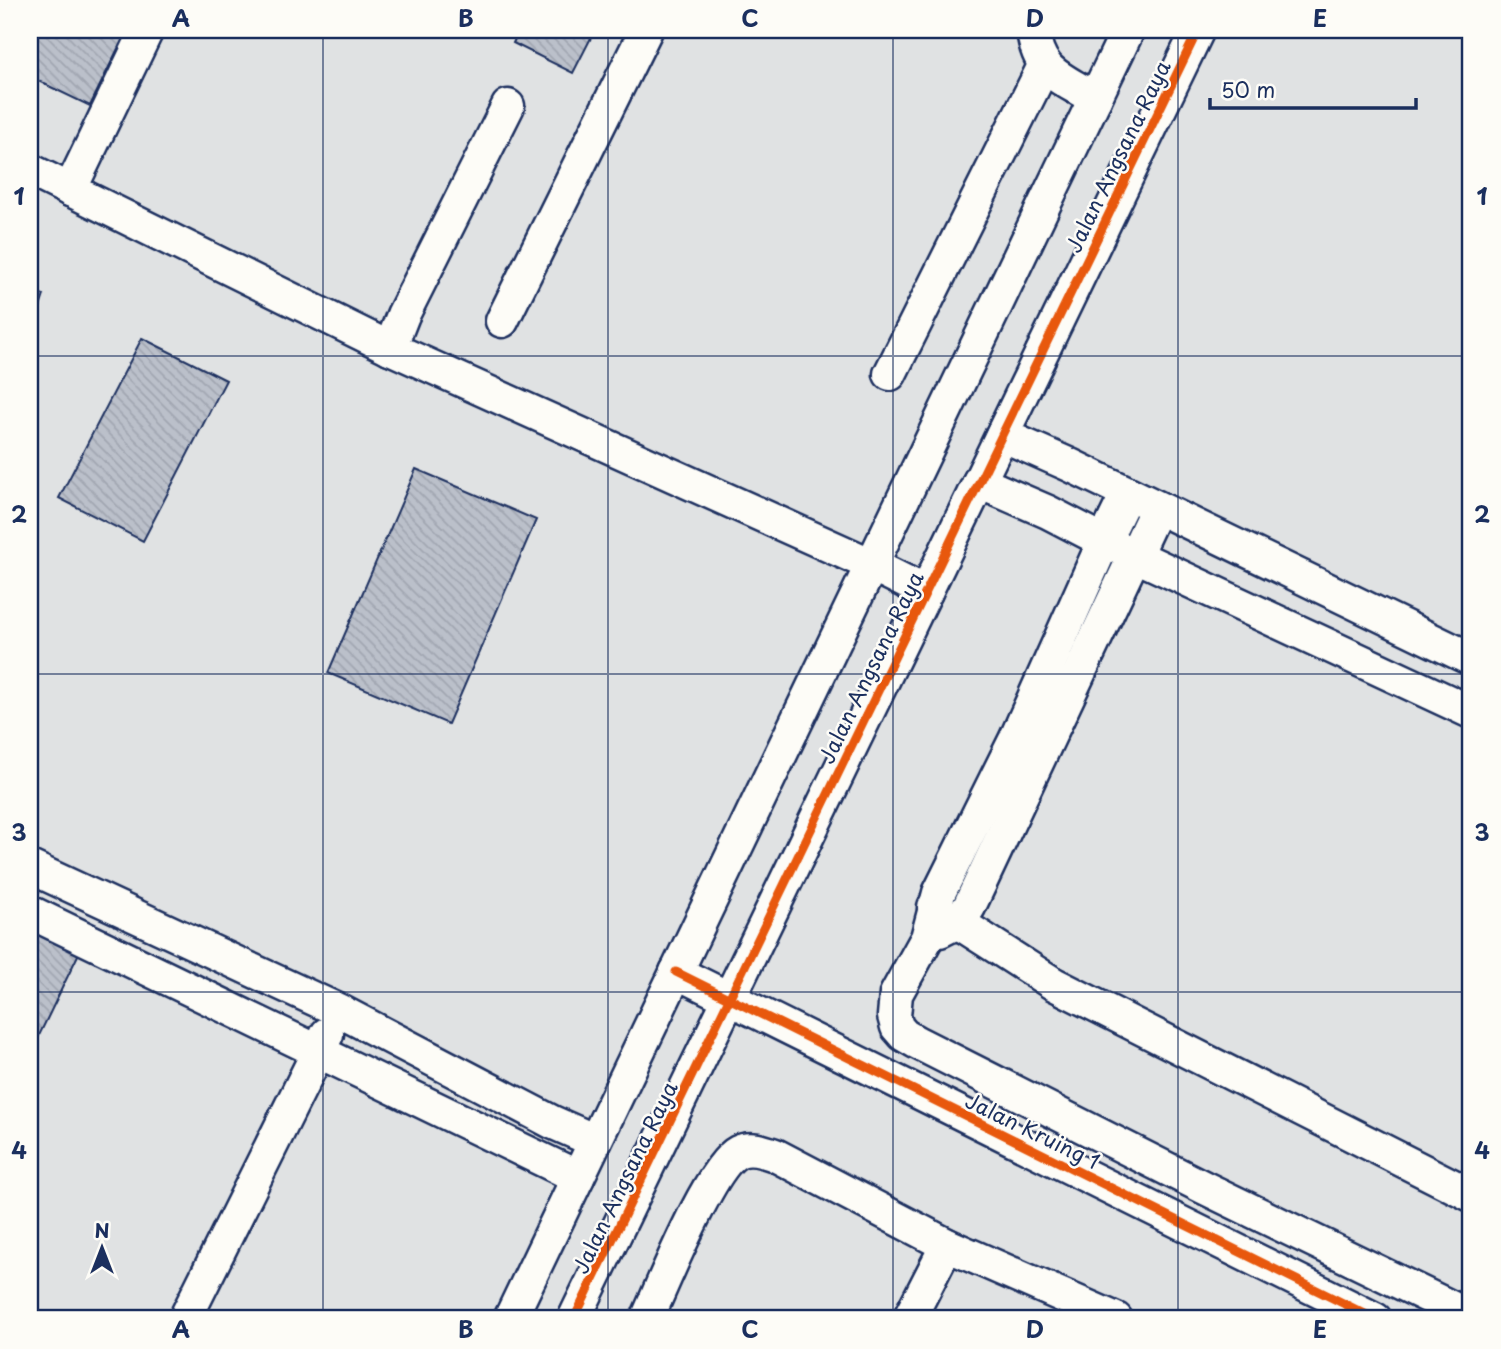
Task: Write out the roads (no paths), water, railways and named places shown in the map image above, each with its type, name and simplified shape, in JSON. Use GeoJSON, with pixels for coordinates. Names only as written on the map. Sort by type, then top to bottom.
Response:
{"type":"FeatureCollection","features":[{"type":"Feature","properties":{"kind":"street"},"geometry":{"type":"LineString","coordinates":[[70,190],[147,30]]}},
{"type":"Feature","properties":{"kind":"street"},"geometry":{"type":"LineString","coordinates":[[502,321],[646,30]]}},
{"type":"Feature","properties":{"kind":"street"},"geometry":{"type":"LineString","coordinates":[[1033,30],[1038,56],[1044,66],[1095,99]]}},
{"type":"Feature","properties":{"kind":"street","name":"Jalan Angsana Raya"},"geometry":{"type":"LineString","coordinates":[[510,1319],[1128,30]]}},
{"type":"Feature","properties":{"kind":"street","name":"Jalan Angsana Raya"},"geometry":{"type":"LineString","coordinates":[[574,1319],[1198,30]]}},
{"type":"Feature","properties":{"kind":"street"},"geometry":{"type":"LineString","coordinates":[[890,374],[1044,66]]}},
{"type":"Feature","properties":{"kind":"street"},"geometry":{"type":"LineString","coordinates":[[390,348],[403,315],[508,106]]}},
{"type":"Feature","properties":{"kind":"street"},"geometry":{"type":"LineString","coordinates":[[30,170],[390,348],[872,565],[926,592]]}},
{"type":"Feature","properties":{"kind":"street"},"geometry":{"type":"LineString","coordinates":[[1002,435],[1070,465],[1471,659]]}},
{"type":"Feature","properties":{"kind":"street"},"geometry":{"type":"LineString","coordinates":[[979,482],[1471,712]]}},
{"type":"Feature","properties":{"kind":"street"},"geometry":{"type":"LineString","coordinates":[[1127,494],[1104,541],[969,907],[946,914],[927,938],[896,994],[894,1016],[897,1027],[904,1035],[1178,1174],[1471,1317]]}},
{"type":"Feature","properties":{"kind":"street"},"geometry":{"type":"LineString","coordinates":[[1029,746],[1135,555],[1157,508]]}},
{"type":"Feature","properties":{"kind":"street"},"geometry":{"type":"LineString","coordinates":[[30,867],[338,1010],[595,1142]]}},
{"type":"Feature","properties":{"kind":"street"},"geometry":{"type":"LineString","coordinates":[[30,912],[578,1177]]}},
{"type":"Feature","properties":{"kind":"street"},"geometry":{"type":"LineString","coordinates":[[946,914],[1054,984],[1471,1195]]}},
{"type":"Feature","properties":{"kind":"street","name":"Jalan Kruing 1"},"geometry":{"type":"LineString","coordinates":[[676,972],[1375,1319]]}},
{"type":"Feature","properties":{"kind":"street"},"geometry":{"type":"LineString","coordinates":[[185,1319],[338,1010]]}},
{"type":"Feature","properties":{"kind":"street"},"geometry":{"type":"LineString","coordinates":[[647,1319],[709,1185],[723,1165],[738,1152],[756,1149],[775,1155],[947,1245],[1115,1319]]}},
{"type":"Feature","properties":{"kind":"street"},"geometry":{"type":"LineString","coordinates":[[909,1319],[947,1245]]}}]}
